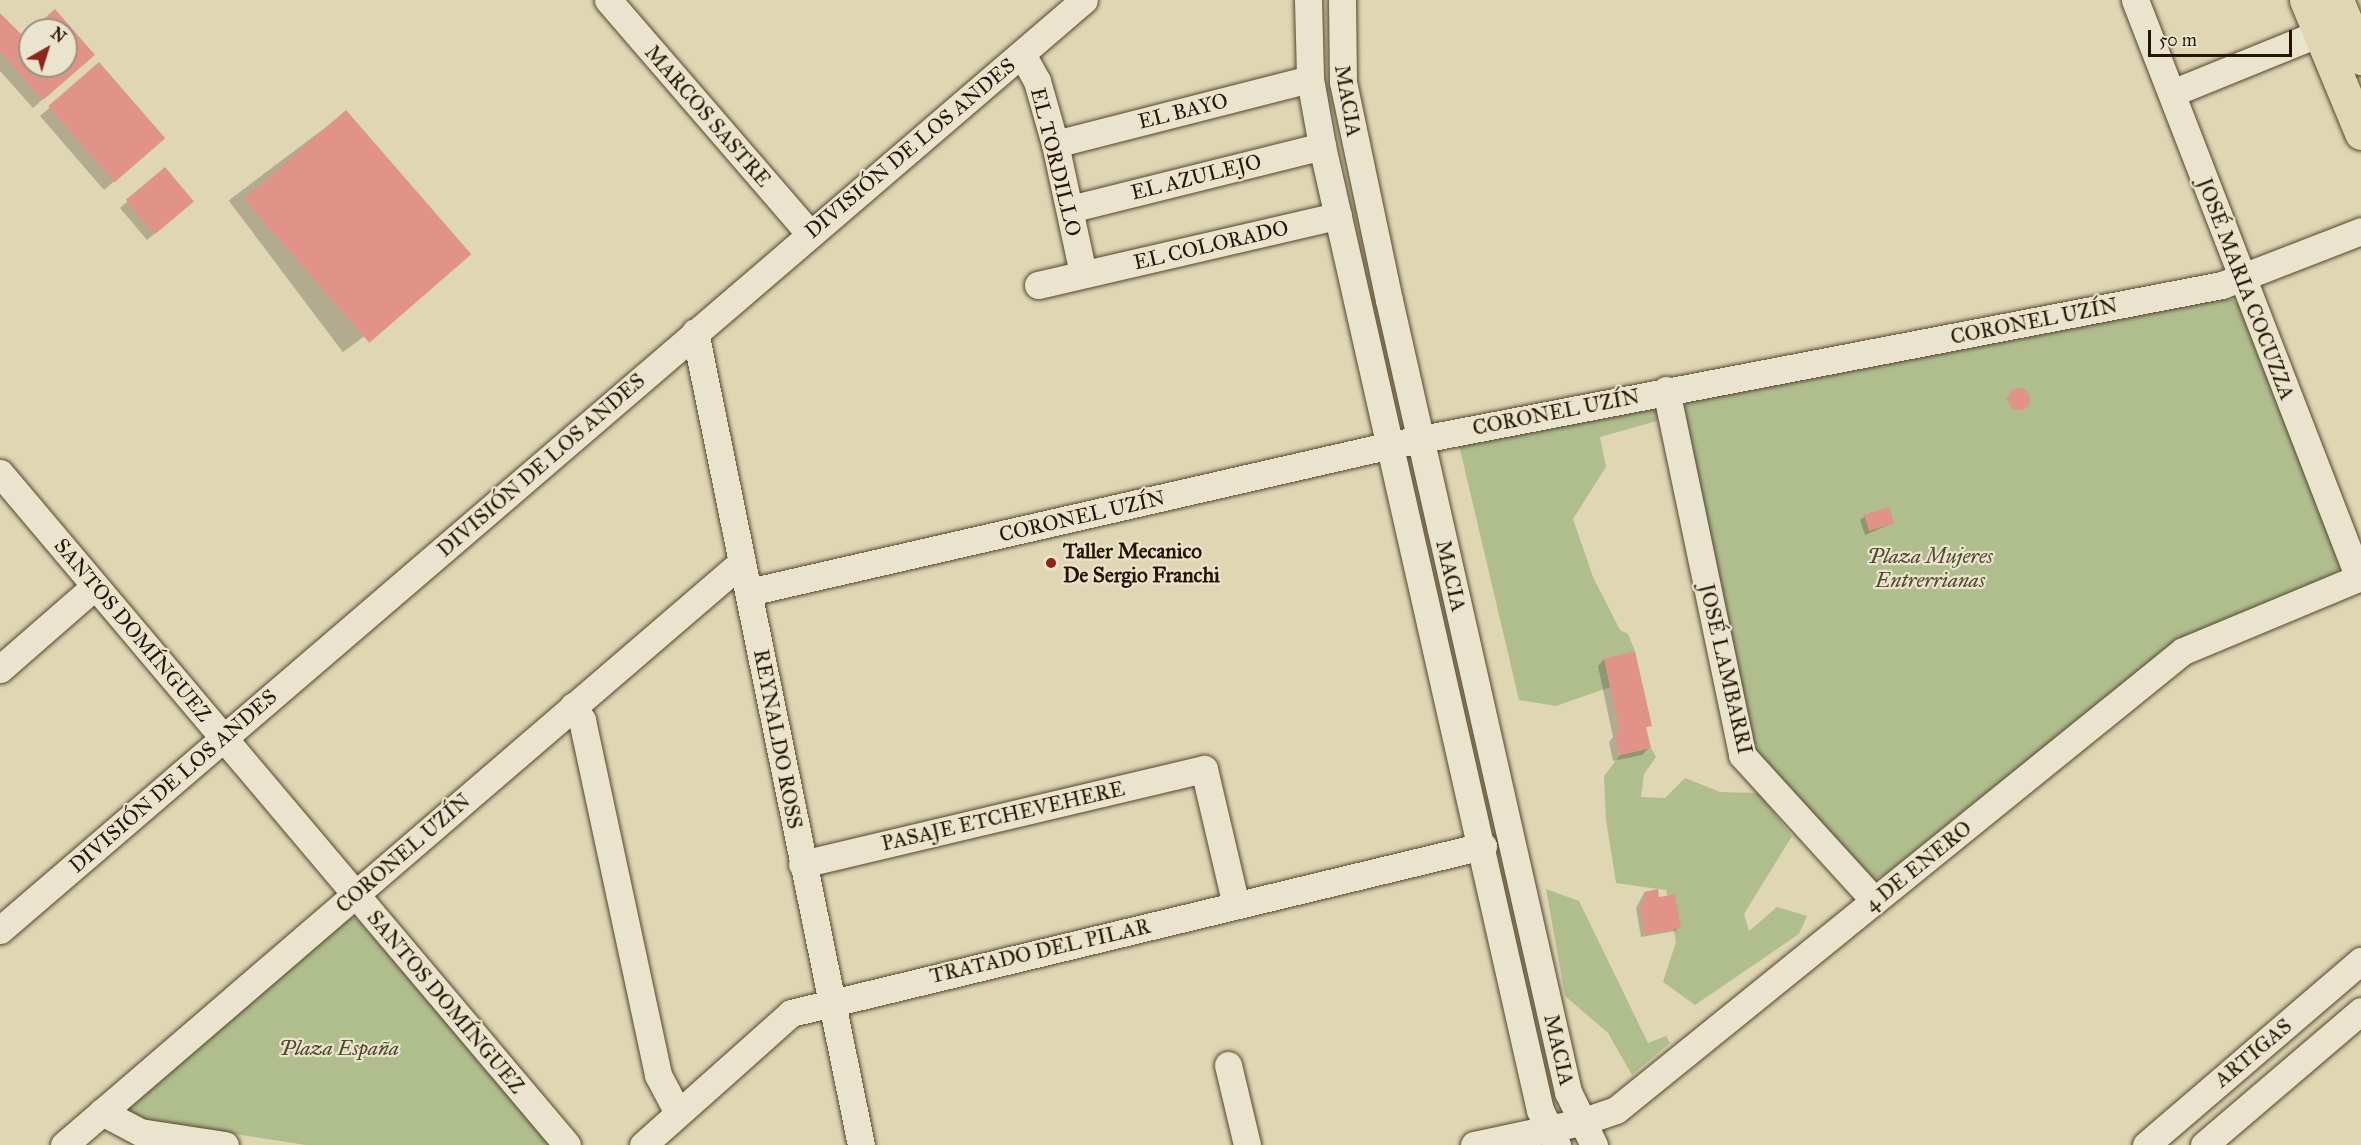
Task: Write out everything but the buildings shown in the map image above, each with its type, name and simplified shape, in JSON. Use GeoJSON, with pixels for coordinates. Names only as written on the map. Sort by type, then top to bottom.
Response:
{"type":"FeatureCollection","features":[{"type":"Feature","properties":{"kind":"main road"},"geometry":{"type":"LineString","coordinates":[[2306,0],[2348,36]]}},
{"type":"Feature","properties":{"kind":"main road"},"geometry":{"type":"LineString","coordinates":[[2337,0],[2348,36],[2361,133]]}},
{"type":"Feature","properties":{"kind":"street","name":"MARCOS SASTRE"},"geometry":{"type":"LineString","coordinates":[[608,0],[809,232]]}},
{"type":"Feature","properties":{"kind":"street","name":"DIVISIÓN DE LOS ANDES"},"geometry":{"type":"LineString","coordinates":[[0,930],[809,232],[1084,0]]}},
{"type":"Feature","properties":{"kind":"street","name":"MACIA"},"geometry":{"type":"LineString","coordinates":[[1308,0],[1310,78],[1322,146],[1552,1137]]}},
{"type":"Feature","properties":{"kind":"street","name":"MACIA"},"geometry":{"type":"LineString","coordinates":[[1342,0],[1343,82],[1420,439],[1568,1092],[1594,1145]]}},
{"type":"Feature","properties":{"kind":"street","name":"JOSÉ MARIA COCUZZA"},"geometry":{"type":"LineString","coordinates":[[2134,0],[2172,93],[2241,280],[2360,578]]}},
{"type":"Feature","properties":{"kind":"street"},"geometry":{"type":"LineString","coordinates":[[2172,93],[2348,36]]}},
{"type":"Feature","properties":{"kind":"street","name":"EL TORDILLO"},"geometry":{"type":"LineString","coordinates":[[1022,54],[1036,81],[1055,144],[1083,274]]}},
{"type":"Feature","properties":{"kind":"street","name":"EL BAYO"},"geometry":{"type":"LineString","coordinates":[[1055,144],[1310,78]]}},
{"type":"Feature","properties":{"kind":"street","name":"EL AZULEJO"},"geometry":{"type":"LineString","coordinates":[[1070,209],[1322,146]]}},
{"type":"Feature","properties":{"kind":"street","name":"EL COLORADO"},"geometry":{"type":"LineString","coordinates":[[1038,285],[1338,216]]}},
{"type":"Feature","properties":{"kind":"street","name":"CORONEL UZÍN"},"geometry":{"type":"LineString","coordinates":[[749,592],[1391,445],[2241,280],[2361,231]]}},
{"type":"Feature","properties":{"kind":"street","name":"REYNALDO ROSS"},"geometry":{"type":"LineString","coordinates":[[695,332],[861,1145]]}},
{"type":"Feature","properties":{"kind":"street","name":"JOSÉ LAMBARRI"},"geometry":{"type":"LineString","coordinates":[[1666,390],[1742,755],[1875,901]]}},
{"type":"Feature","properties":{"kind":"street","name":"SANTOS DOMÍNGUEZ"},"geometry":{"type":"LineString","coordinates":[[0,473],[567,1145]]}},
{"type":"Feature","properties":{"kind":"street","name":"CORONEL UZÍN"},"geometry":{"type":"LineString","coordinates":[[64,1145],[742,562]]}},
{"type":"Feature","properties":{"kind":"street","name":"4 DE ENERO"},"geometry":{"type":"LineString","coordinates":[[1474,1145],[1552,1137],[1581,1122],[1616,1110],[2183,651],[2360,578]]}},
{"type":"Feature","properties":{"kind":"street"},"geometry":{"type":"LineString","coordinates":[[0,669],[95,586]]}},
{"type":"Feature","properties":{"kind":"street"},"geometry":{"type":"LineString","coordinates":[[573,706],[582,720],[658,1075],[678,1113]]}},
{"type":"Feature","properties":{"kind":"street","name":"PASAJE ETCHEVEHERE"},"geometry":{"type":"LineString","coordinates":[[802,864],[1204,769],[1236,905]]}},
{"type":"Feature","properties":{"kind":"street","name":"TRATADO DEL PILAR"},"geometry":{"type":"LineString","coordinates":[[643,1145],[778,1022],[791,1013],[830,1001],[1483,846]]}},
{"type":"Feature","properties":{"kind":"street","name":"ARTIGAS"},"geometry":{"type":"LineString","coordinates":[[2146,1145],[2361,961]]}},
{"type":"Feature","properties":{"kind":"street","name":"ARTIGAS"},"geometry":{"type":"LineString","coordinates":[[2204,1145],[2361,1011]]}},
{"type":"Feature","properties":{"kind":"street"},"geometry":{"type":"LineString","coordinates":[[1228,1065],[1247,1145]]}},
{"type":"Feature","properties":{"kind":"street"},"geometry":{"type":"LineString","coordinates":[[102,1112],[141,1132],[225,1145]]}},
{"type":"Feature","properties":{"kind":"green space","name":"Plaza Mujeres Entrerrianas"},"geometry":{"type":"Polygon","coordinates":[[[2222,297],[2234,300],[2244,312],[2343,565],[2334,574],[2169,646],[1887,873],[1874,880],[1756,759],[1683,407],[1693,399],[2222,297]]]}},
{"type":"Feature","properties":{"kind":"green space"},"geometry":{"type":"Polygon","coordinates":[[[1657,402],[1657,421],[1600,437],[1606,467],[1573,519],[1593,577],[1620,630],[1628,634],[1635,651],[1604,658],[1610,687],[1556,706],[1519,700],[1459,445],[1657,402]]]}},
{"type":"Feature","properties":{"kind":"green space"},"geometry":{"type":"Polygon","coordinates":[[[1651,748],[1656,757],[1644,774],[1641,797],[1665,798],[1685,778],[1720,792],[1758,793],[1792,836],[1744,914],[1749,931],[1777,907],[1807,916],[1799,934],[1695,1005],[1663,982],[1676,942],[1666,890],[1616,883],[1606,820],[1604,776],[1620,755],[1651,748]]]}},
{"type":"Feature","properties":{"kind":"green space"},"geometry":{"type":"Polygon","coordinates":[[[1546,889],[1579,901],[1648,1043],[1666,1036],[1670,1043],[1632,1075],[1608,1033],[1565,996],[1546,889]]]}},
{"type":"Feature","properties":{"kind":"green space","name":"Plaza España"},"geometry":{"type":"Polygon","coordinates":[[[345,917],[357,919],[553,1145],[306,1145],[136,1119],[118,1107],[345,917]]]}},
{"type":"Feature","properties":{"kind":"place","name":"Taller Mecanico De Sergio Franchi"},"geometry":{"type":"Point","coordinates":[1051,563]}}]}
